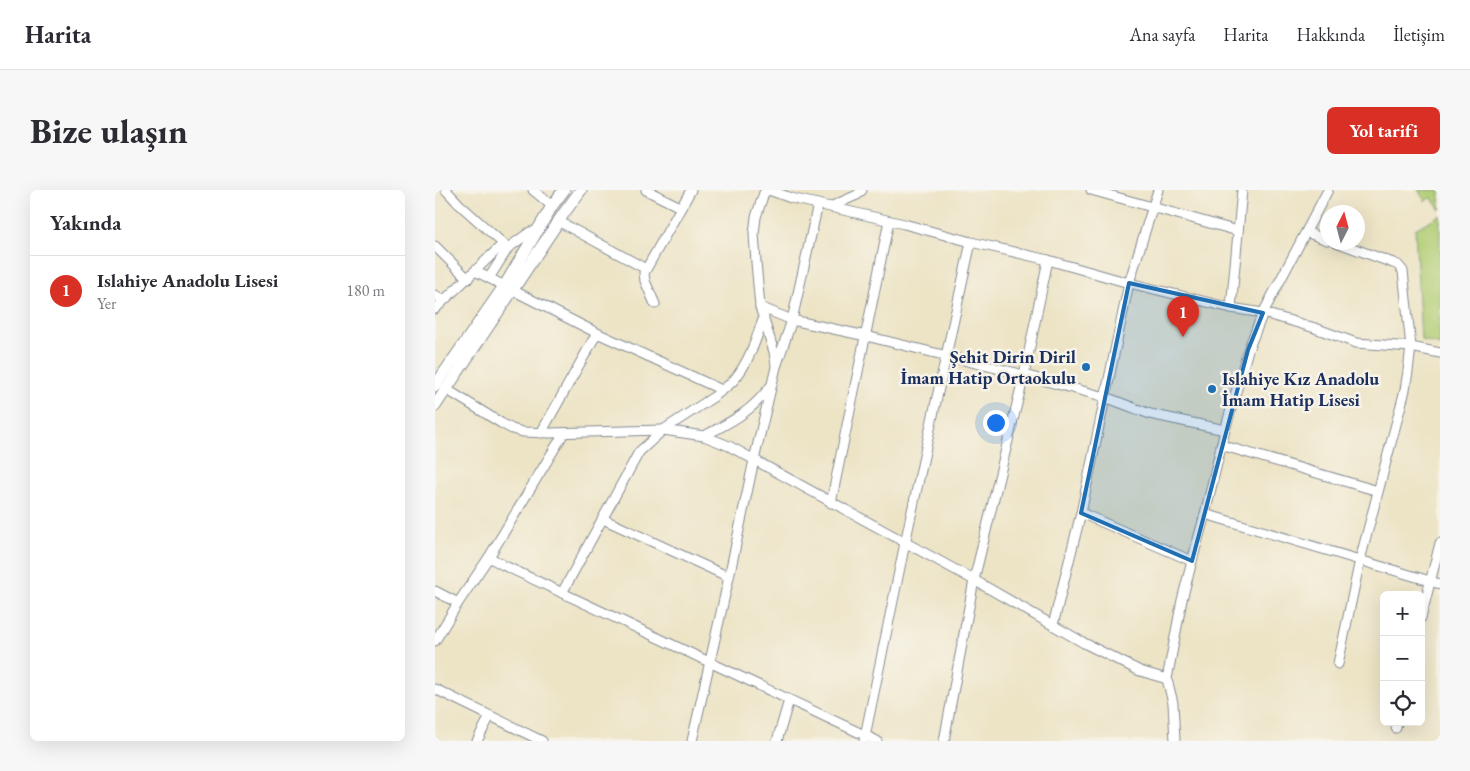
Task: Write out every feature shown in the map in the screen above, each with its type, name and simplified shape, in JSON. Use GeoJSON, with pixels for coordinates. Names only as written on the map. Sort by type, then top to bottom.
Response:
{"type":"FeatureCollection","features":[{"type":"Feature","properties":{"kind":"main road"},"geometry":{"type":"LineString","coordinates":[[509,288],[537,231],[564,190]]}},
{"type":"Feature","properties":{"kind":"main road"},"geometry":{"type":"LineString","coordinates":[[435,406],[441,387],[509,288],[581,190]]}},
{"type":"Feature","properties":{"kind":"street"},"geometry":{"type":"LineString","coordinates":[[446,190],[505,246]]}},
{"type":"Feature","properties":{"kind":"street"},"geometry":{"type":"LineString","coordinates":[[533,190],[552,206]]}},
{"type":"Feature","properties":{"kind":"street"},"geometry":{"type":"LineString","coordinates":[[647,190],[680,207]]}},
{"type":"Feature","properties":{"kind":"street"},"geometry":{"type":"LineString","coordinates":[[655,304],[645,281],[644,273],[691,190]]}},
{"type":"Feature","properties":{"kind":"street"},"geometry":{"type":"LineString","coordinates":[[831,206],[857,195],[862,190]]}},
{"type":"Feature","properties":{"kind":"street"},"geometry":{"type":"LineString","coordinates":[[1091,190],[1238,231]]}},
{"type":"Feature","properties":{"kind":"street"},"geometry":{"type":"LineString","coordinates":[[1053,625],[1081,514],[1129,283],[1158,190]]}},
{"type":"Feature","properties":{"kind":"street"},"geometry":{"type":"LineString","coordinates":[[1231,308],[1242,190]]}},
{"type":"Feature","properties":{"kind":"street"},"geometry":{"type":"LineString","coordinates":[[1175,741],[1173,703],[1167,679],[1182,600],[1225,430],[1248,350],[1263,313],[1328,190]]}},
{"type":"Feature","properties":{"kind":"street"},"geometry":{"type":"LineString","coordinates":[[776,367],[760,307],[754,234],[756,217],[763,191],[1048,260],[1129,283],[1231,308],[1263,313],[1315,328],[1356,343],[1411,347],[1440,353]]}},
{"type":"Feature","properties":{"kind":"street"},"geometry":{"type":"LineString","coordinates":[[692,741],[754,460],[776,367],[791,320],[818,204]]}},
{"type":"Feature","properties":{"kind":"street"},"geometry":{"type":"LineString","coordinates":[[558,221],[646,269]]}},
{"type":"Feature","properties":{"kind":"street"},"geometry":{"type":"LineString","coordinates":[[831,502],[889,221]]}},
{"type":"Feature","properties":{"kind":"street"},"geometry":{"type":"LineString","coordinates":[[435,309],[505,246],[530,232],[537,231]]}},
{"type":"Feature","properties":{"kind":"street"},"geometry":{"type":"LineString","coordinates":[[1306,232],[1320,237]]}},
{"type":"Feature","properties":{"kind":"street"},"geometry":{"type":"LineString","coordinates":[[864,738],[971,242]]}},
{"type":"Feature","properties":{"kind":"street"},"geometry":{"type":"LineString","coordinates":[[435,246],[467,279]]}},
{"type":"Feature","properties":{"kind":"street"},"geometry":{"type":"LineString","coordinates":[[489,278],[505,246]]}},
{"type":"Feature","properties":{"kind":"street"},"geometry":{"type":"LineString","coordinates":[[1338,664],[1360,560],[1405,390],[1411,347],[1403,271],[1393,263],[1357,250]]}},
{"type":"Feature","properties":{"kind":"street"},"geometry":{"type":"LineString","coordinates":[[944,741],[974,580],[1024,374],[1048,260]]}},
{"type":"Feature","properties":{"kind":"street"},"geometry":{"type":"LineString","coordinates":[[475,271],[597,333],[722,390]]}},
{"type":"Feature","properties":{"kind":"street"},"geometry":{"type":"LineString","coordinates":[[435,294],[444,300]]}},
{"type":"Feature","properties":{"kind":"street"},"geometry":{"type":"LineString","coordinates":[[760,307],[791,320],[1024,374],[1105,397],[1150,414],[1225,430]]}},
{"type":"Feature","properties":{"kind":"street"},"geometry":{"type":"LineString","coordinates":[[562,593],[639,452],[663,430],[727,387],[735,378],[753,346],[764,317]]}},
{"type":"Feature","properties":{"kind":"street"},"geometry":{"type":"LineString","coordinates":[[541,433],[597,333]]}},
{"type":"Feature","properties":{"kind":"street"},"geometry":{"type":"LineString","coordinates":[[704,436],[734,421],[759,401],[773,383]]}},
{"type":"Feature","properties":{"kind":"street"},"geometry":{"type":"LineString","coordinates":[[441,387],[512,429],[523,432],[564,433],[663,430],[704,436],[729,446],[1053,625],[1140,670],[1167,679]]}},
{"type":"Feature","properties":{"kind":"street"},"geometry":{"type":"LineString","coordinates":[[435,641],[489,557],[564,433]]}},
{"type":"Feature","properties":{"kind":"street"},"geometry":{"type":"LineString","coordinates":[[1221,445],[1378,491]]}},
{"type":"Feature","properties":{"kind":"street"},"geometry":{"type":"LineString","coordinates":[[1081,514],[1192,561]]}},
{"type":"Feature","properties":{"kind":"street"},"geometry":{"type":"LineString","coordinates":[[1205,514],[1440,584]]}},
{"type":"Feature","properties":{"kind":"street"},"geometry":{"type":"LineString","coordinates":[[603,519],[729,577]]}},
{"type":"Feature","properties":{"kind":"street"},"geometry":{"type":"LineString","coordinates":[[1425,602],[1440,544]]}},
{"type":"Feature","properties":{"kind":"street"},"geometry":{"type":"LineString","coordinates":[[489,557],[789,700],[864,738],[877,741]]}},
{"type":"Feature","properties":{"kind":"street"},"geometry":{"type":"LineString","coordinates":[[435,591],[458,603]]}},
{"type":"Feature","properties":{"kind":"street"},"geometry":{"type":"LineString","coordinates":[[435,689],[542,741]]}},
{"type":"Feature","properties":{"kind":"street"},"geometry":{"type":"LineString","coordinates":[[777,741],[789,700]]}},
{"type":"Feature","properties":{"kind":"street"},"geometry":{"type":"LineString","coordinates":[[477,741],[490,716]]}},
{"type":"Feature","properties":{"kind":"highlighted area"},"geometry":{"type":"Polygon","coordinates":[[[1129,283],[1263,313],[1248,350],[1192,561],[1081,513],[1129,283]]]}},
{"type":"Feature","properties":{"kind":"green space"},"geometry":{"type":"Polygon","coordinates":[[[1418,190],[1440,190],[1440,210],[1431,197],[1425,201],[1418,190]]]}},
{"type":"Feature","properties":{"kind":"green space"},"geometry":{"type":"Polygon","coordinates":[[[1440,215],[1440,345],[1421,340],[1415,229],[1440,215]]]}},
{"type":"Feature","properties":{"kind":"place","name":"Islahiye Anadolu Lisesi"},"geometry":{"type":"Point","coordinates":[1183,337]}},
{"type":"Feature","properties":{"kind":"place","name":"Şehit Dirin Diril İmam Hatip Ortaokulu"},"geometry":{"type":"Point","coordinates":[1086,367]}},
{"type":"Feature","properties":{"kind":"place","name":"Islahiye Kız Anadolu İmam Hatip Lisesi"},"geometry":{"type":"Point","coordinates":[1212,389]}}]}
